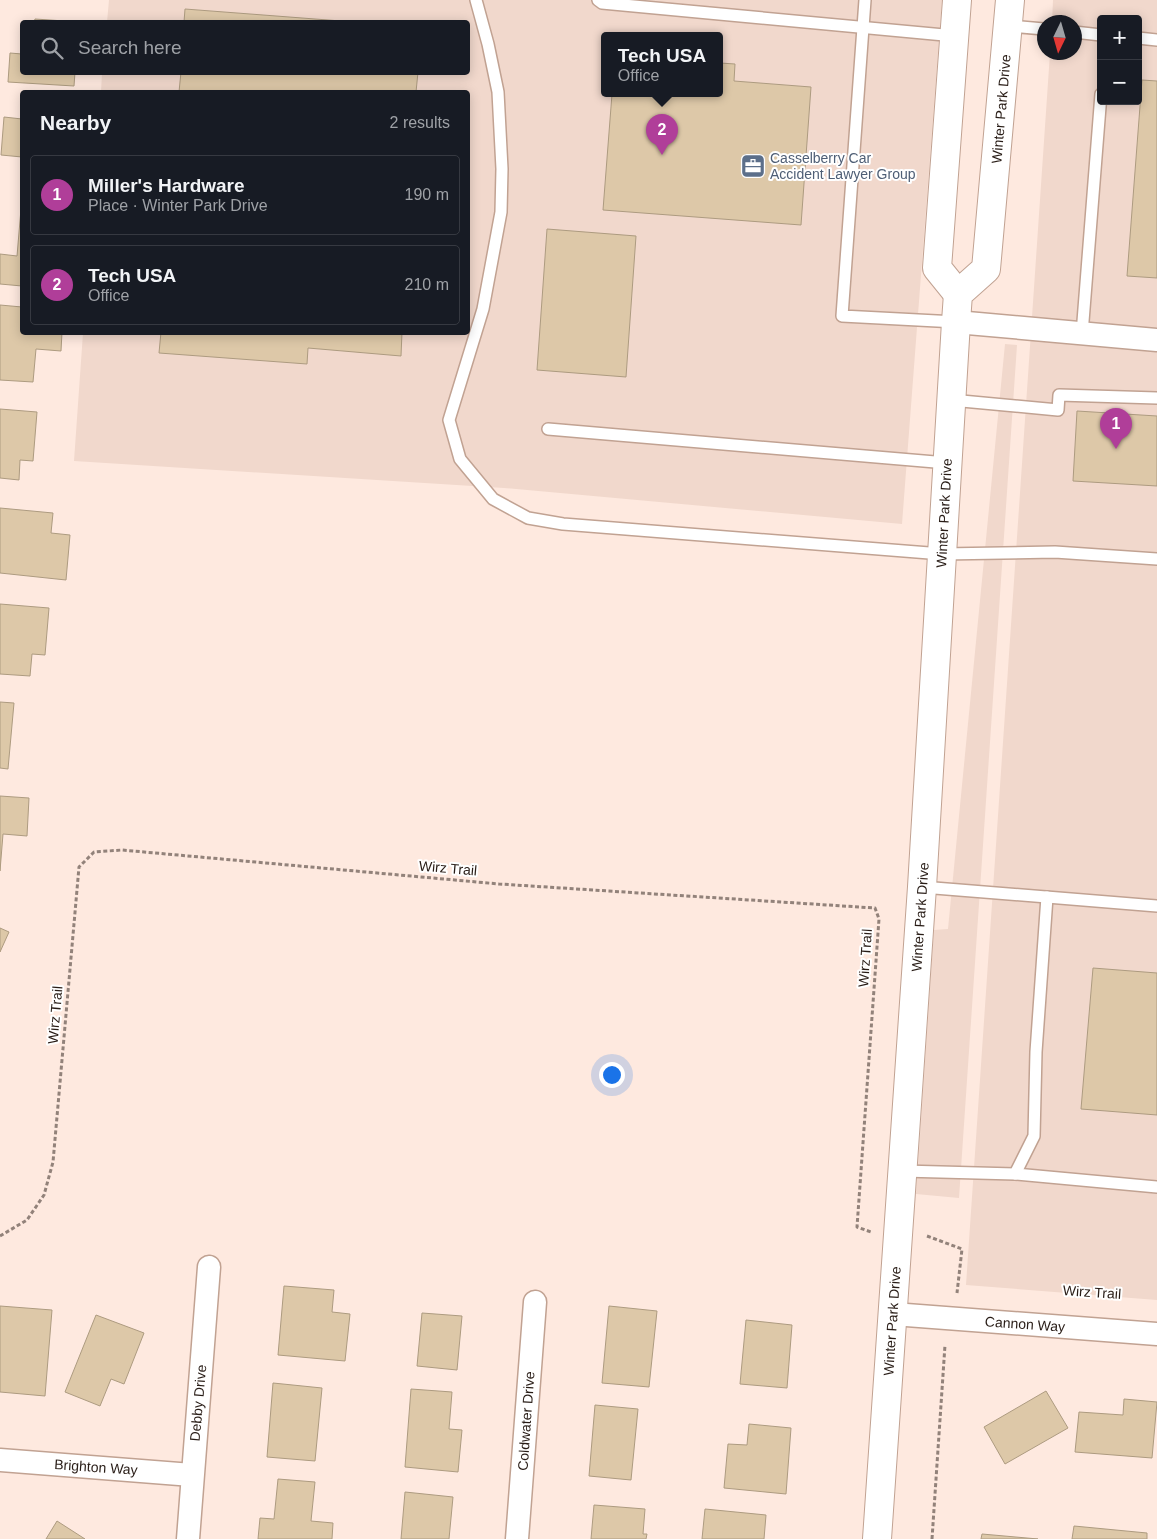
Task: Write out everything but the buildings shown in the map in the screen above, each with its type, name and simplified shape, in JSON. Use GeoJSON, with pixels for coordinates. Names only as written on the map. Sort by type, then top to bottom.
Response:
{"type":"FeatureCollection","features":[{"type":"Feature","properties":{"kind":"street"},"geometry":{"type":"LineString","coordinates":[[957,0],[937,268],[958,294]]}},
{"type":"Feature","properties":{"kind":"street","name":"Winter Park Drive"},"geometry":{"type":"LineString","coordinates":[[877,1539],[922,887],[958,294],[986,269],[1009,13]]}},
{"type":"Feature","properties":{"kind":"street"},"geometry":{"type":"LineString","coordinates":[[956,322],[1157,340]]}},
{"type":"Feature","properties":{"kind":"street","name":"Debby Drive"},"geometry":{"type":"LineString","coordinates":[[188,1539],[209,1267]]}},
{"type":"Feature","properties":{"kind":"street","name":"Coldwater Drive"},"geometry":{"type":"LineString","coordinates":[[517,1539],[535,1302]]}},
{"type":"Feature","properties":{"kind":"street","name":"Cannon Way"},"geometry":{"type":"LineString","coordinates":[[892,1314],[1157,1334]]}},
{"type":"Feature","properties":{"kind":"street","name":"Brighton Way"},"geometry":{"type":"LineString","coordinates":[[0,1460],[192,1475]]}},
{"type":"Feature","properties":{"kind":"lane"},"geometry":{"type":"LineString","coordinates":[[476,0],[498,92],[502,169],[501,212],[483,309],[449,420],[460,459],[493,499],[528,518],[563,524],[942,554],[1055,552],[1157,559]]}},
{"type":"Feature","properties":{"kind":"lane"},"geometry":{"type":"LineString","coordinates":[[598,0],[602,2],[955,36]]}},
{"type":"Feature","properties":{"kind":"lane"},"geometry":{"type":"LineString","coordinates":[[865,0],[842,316],[956,322]]}},
{"type":"Feature","properties":{"kind":"lane"},"geometry":{"type":"LineString","coordinates":[[1009,13],[1037,26]]}},
{"type":"Feature","properties":{"kind":"lane"},"geometry":{"type":"LineString","coordinates":[[1082,33],[1097,35]]}},
{"type":"Feature","properties":{"kind":"lane"},"geometry":{"type":"LineString","coordinates":[[1142,38],[1157,40]]}},
{"type":"Feature","properties":{"kind":"lane"},"geometry":{"type":"LineString","coordinates":[[1082,334],[1100,105]]}},
{"type":"Feature","properties":{"kind":"lane"},"geometry":{"type":"LineString","coordinates":[[951,400],[1058,410],[1059,395],[1157,398]]}},
{"type":"Feature","properties":{"kind":"lane"},"geometry":{"type":"LineString","coordinates":[[548,429],[947,463]]}},
{"type":"Feature","properties":{"kind":"lane"},"geometry":{"type":"LineString","coordinates":[[922,887],[1157,906]]}},
{"type":"Feature","properties":{"kind":"lane"},"geometry":{"type":"LineString","coordinates":[[1015,1174],[1034,1136],[1036,1052],[1047,897]]}},
{"type":"Feature","properties":{"kind":"lane"},"geometry":{"type":"LineString","coordinates":[[903,1171],[1015,1174],[1157,1187]]}},
{"type":"Feature","properties":{"kind":"path","name":"Wirz Trail"},"geometry":{"type":"LineString","coordinates":[[0,1236],[28,1220],[44,1195],[53,1162],[79,867],[94,852],[122,850],[498,884],[875,908],[879,919],[857,1227],[874,1233]]}},
{"type":"Feature","properties":{"kind":"path"},"geometry":{"type":"LineString","coordinates":[[928,1236],[962,1249],[957,1293],[966,1294]]}},
{"type":"Feature","properties":{"kind":"path"},"geometry":{"type":"LineString","coordinates":[[932,1539],[946,1339]]}},
{"type":"Feature","properties":{"kind":"shaded area"},"geometry":{"type":"Polygon","coordinates":[[[109,0],[942,0],[902,524],[504,488],[74,461],[83,335],[470,335],[470,90],[101,90],[102,75],[470,75],[470,20],[107,20],[109,0]]]}},
{"type":"Feature","properties":{"kind":"shaded area"},"geometry":{"type":"Polygon","coordinates":[[[1053,0],[1157,0],[1157,1300],[966,1285],[1050,60],[1082,60],[1082,15],[1052,15],[1053,0]]]}},
{"type":"Feature","properties":{"kind":"shaded area"},"geometry":{"type":"Polygon","coordinates":[[[1005,344],[1017,345],[959,1198],[916,1194],[934,930],[948,929],[1005,344]]]}},
{"type":"Feature","properties":{"kind":"place","name":"Tech USA"},"geometry":{"type":"Point","coordinates":[662,155]}},
{"type":"Feature","properties":{"kind":"place","name":"Casselberry Car Accident Lawyer Group"},"geometry":{"type":"Point","coordinates":[753,166]}},
{"type":"Feature","properties":{"kind":"place","name":"Miller's Hardware"},"geometry":{"type":"Point","coordinates":[1116,449]}}]}
